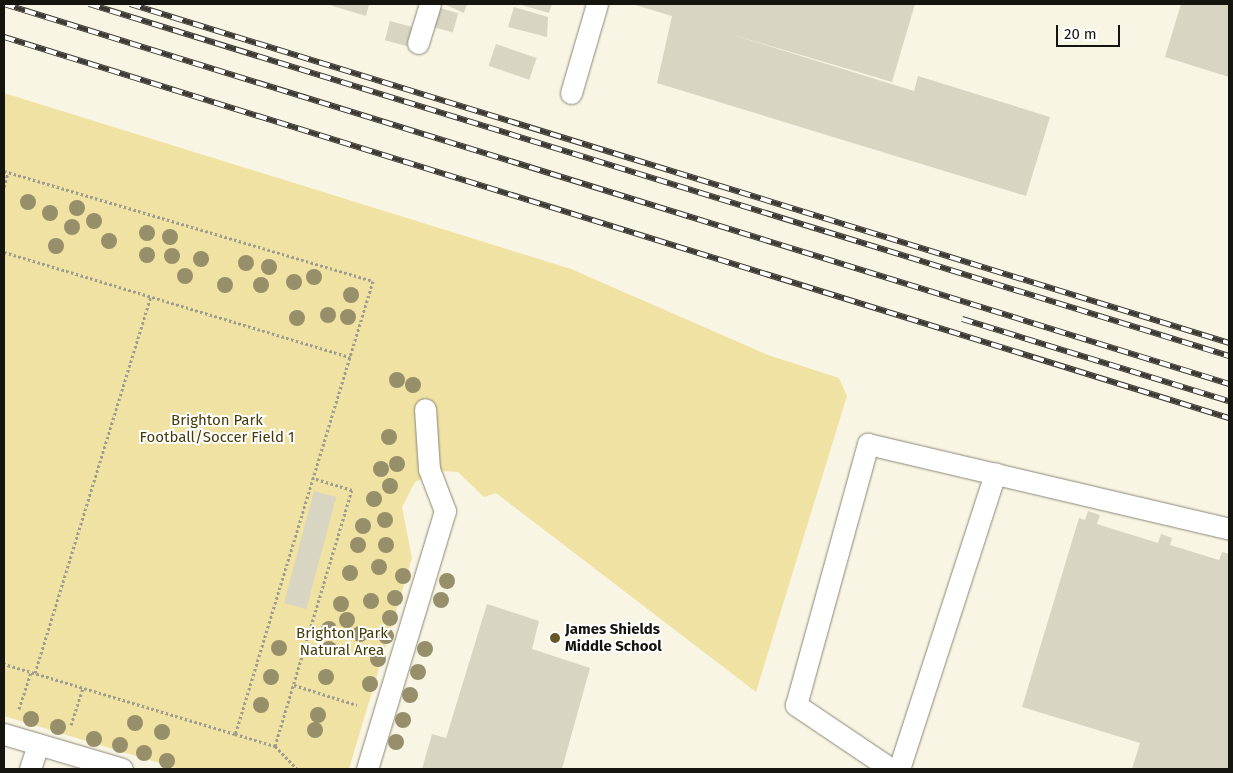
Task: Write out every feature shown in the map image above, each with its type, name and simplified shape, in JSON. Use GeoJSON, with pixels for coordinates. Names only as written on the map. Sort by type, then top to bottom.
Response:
{"type":"FeatureCollection","features":[{"type":"Feature","properties":{"kind":"street"},"geometry":{"type":"LineString","coordinates":[[418,43],[430,4]]}},
{"type":"Feature","properties":{"kind":"street"},"geometry":{"type":"LineString","coordinates":[[571,92],[597,4]]}},
{"type":"Feature","properties":{"kind":"street"},"geometry":{"type":"LineString","coordinates":[[367,769],[445,511],[430,469],[425,409]]}},
{"type":"Feature","properties":{"kind":"street"},"geometry":{"type":"LineString","coordinates":[[891,769],[796,705],[868,444],[1229,529]]}},
{"type":"Feature","properties":{"kind":"street"},"geometry":{"type":"LineString","coordinates":[[899,769],[995,473]]}},
{"type":"Feature","properties":{"kind":"street"},"geometry":{"type":"LineString","coordinates":[[4,734],[122,769]]}},
{"type":"Feature","properties":{"kind":"street"},"geometry":{"type":"LineString","coordinates":[[30,769],[38,744]]}},
{"type":"Feature","properties":{"kind":"path"},"geometry":{"type":"LineString","coordinates":[[4,187],[6,172],[373,281],[235,734]]}},
{"type":"Feature","properties":{"kind":"path"},"geometry":{"type":"LineString","coordinates":[[4,252],[350,357]]}},
{"type":"Feature","properties":{"kind":"path"},"geometry":{"type":"LineString","coordinates":[[19,709],[33,673],[151,296]]}},
{"type":"Feature","properties":{"kind":"path"},"geometry":{"type":"LineString","coordinates":[[276,746],[352,490],[314,478]]}},
{"type":"Feature","properties":{"kind":"path"},"geometry":{"type":"LineString","coordinates":[[4,664],[276,746],[297,769]]}},
{"type":"Feature","properties":{"kind":"path"},"geometry":{"type":"LineString","coordinates":[[294,685],[357,705]]}},
{"type":"Feature","properties":{"kind":"path"},"geometry":{"type":"LineString","coordinates":[[72,725],[83,688]]}},
{"type":"Feature","properties":{"kind":"green space"},"geometry":{"type":"Polygon","coordinates":[[[4,93],[571,269],[768,355],[839,378],[847,396],[756,692],[496,493],[484,497],[458,472],[441,471],[415,482],[402,507],[412,558],[349,769],[179,769],[4,716],[4,93]]]}},
{"type":"Feature","properties":{"kind":"building"},"geometry":{"type":"Polygon","coordinates":[[[326,4],[369,4],[366,16],[326,4]]]}},
{"type":"Feature","properties":{"kind":"building"},"geometry":{"type":"Polygon","coordinates":[[[444,4],[467,4],[464,13],[444,4]]]}},
{"type":"Feature","properties":{"kind":"building"},"geometry":{"type":"Polygon","coordinates":[[[518,4],[552,4],[549,13],[518,4]]]}},
{"type":"Feature","properties":{"kind":"building"},"geometry":{"type":"Polygon","coordinates":[[[632,4],[915,4],[892,82],[730,34],[914,91],[918,76],[1050,117],[1026,196],[657,83],[672,16],[632,4]]]}},
{"type":"Feature","properties":{"kind":"building"},"geometry":{"type":"Polygon","coordinates":[[[1181,4],[1229,4],[1229,77],[1165,57],[1181,4]]]}},
{"type":"Feature","properties":{"kind":"building"},"geometry":{"type":"Polygon","coordinates":[[[514,7],[548,17],[547,37],[508,27],[514,7]]]}},
{"type":"Feature","properties":{"kind":"building"},"geometry":{"type":"Polygon","coordinates":[[[440,8],[458,13],[453,32],[434,27],[440,8]]]}},
{"type":"Feature","properties":{"kind":"building"},"geometry":{"type":"Polygon","coordinates":[[[390,21],[412,27],[407,46],[385,40],[390,21]]]}},
{"type":"Feature","properties":{"kind":"building"},"geometry":{"type":"Polygon","coordinates":[[[496,44],[537,58],[529,80],[489,66],[496,44]]]}},
{"type":"Feature","properties":{"kind":"building"},"geometry":{"type":"Polygon","coordinates":[[[314,491],[336,497],[306,609],[284,603],[314,491]]]}},
{"type":"Feature","properties":{"kind":"building"},"geometry":{"type":"Polygon","coordinates":[[[1088,511],[1100,515],[1097,524],[1158,543],[1161,534],[1172,538],[1170,545],[1219,560],[1222,552],[1229,554],[1229,769],[1132,769],[1140,743],[1022,707],[1079,518],[1085,520],[1088,511]]]}},
{"type":"Feature","properties":{"kind":"building","name":"James Shields Middle School"},"geometry":{"type":"Polygon","coordinates":[[[487,604],[539,621],[532,649],[590,668],[562,769],[422,769],[432,734],[446,738],[487,604]]]}},
{"type":"Feature","properties":{"kind":"railway"},"geometry":{"type":"LineString","coordinates":[[4,4],[1229,384]]}},
{"type":"Feature","properties":{"kind":"railway"},"geometry":{"type":"LineString","coordinates":[[89,4],[1229,356]]}},
{"type":"Feature","properties":{"kind":"railway"},"geometry":{"type":"LineString","coordinates":[[130,4],[1229,343]]}},
{"type":"Feature","properties":{"kind":"railway"},"geometry":{"type":"LineString","coordinates":[[4,37],[1229,418]]}},
{"type":"Feature","properties":{"kind":"railway"},"geometry":{"type":"LineString","coordinates":[[962,319],[1229,401]]}},
{"type":"Feature","properties":{"kind":"place","name":"James Shields Middle School"},"geometry":{"type":"Point","coordinates":[555,638]}},
{"type":"Feature","properties":{"kind":"park label","name":"Brighton Park Football/Soccer Field 1"},"geometry":{"type":"Point","coordinates":[217,428]}},
{"type":"Feature","properties":{"kind":"park label","name":"Brighton Park Natural Area"},"geometry":{"type":"Point","coordinates":[342,642]}}]}
